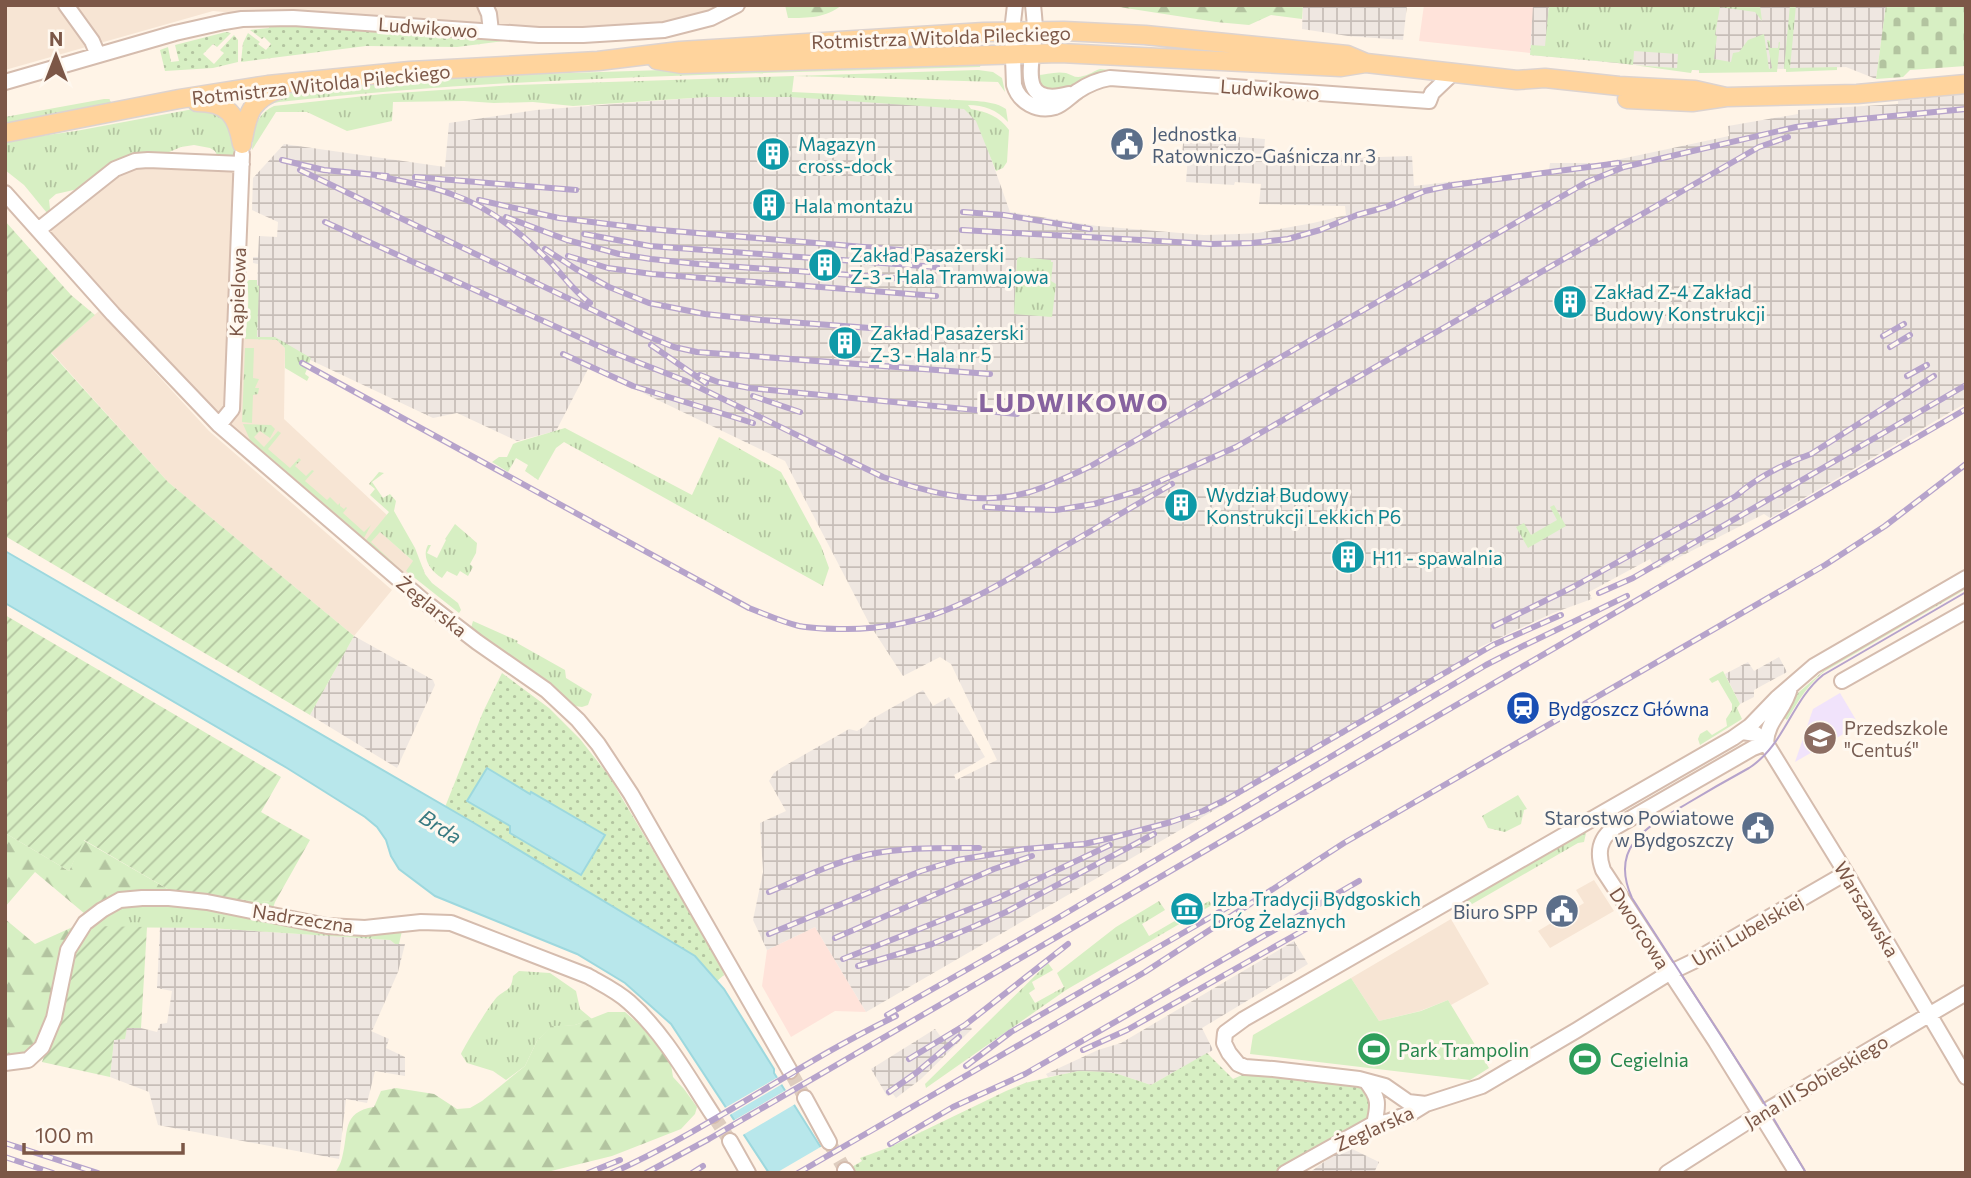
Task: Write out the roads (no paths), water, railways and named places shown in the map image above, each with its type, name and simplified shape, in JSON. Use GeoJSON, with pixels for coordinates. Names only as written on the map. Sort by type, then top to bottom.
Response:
{"type":"FeatureCollection","features":[{"type":"Feature","properties":{"kind":"main road","name":"Rotmistrza Witolda Pileckiego"},"geometry":{"type":"LineString","coordinates":[[5,133],[159,103],[299,82],[410,71],[639,57],[691,50],[984,32],[1035,31],[1189,38],[1347,55],[1366,63]]}},
{"type":"Feature","properties":{"kind":"main road","name":"Rotmistrza Witolda Pileckiego"},"geometry":{"type":"LineString","coordinates":[[639,57],[682,64],[1032,53],[1142,55],[1341,67],[1366,63],[1517,80],[1543,89],[1619,98],[1692,102],[1726,97],[1857,94],[1966,84]]}},
{"type":"Feature","properties":{"kind":"main road"},"geometry":{"type":"LineString","coordinates":[[242,154],[248,115],[256,103],[274,91],[299,82]]}},
{"type":"Feature","properties":{"kind":"main road"},"geometry":{"type":"LineString","coordinates":[[159,103],[218,104],[235,118],[242,154]]}},
{"type":"Feature","properties":{"kind":"street"},"geometry":{"type":"LineString","coordinates":[[66,5],[92,41],[98,55]]}},
{"type":"Feature","properties":{"kind":"street"},"geometry":{"type":"LineString","coordinates":[[485,5],[491,32]]}},
{"type":"Feature","properties":{"kind":"street","name":"Ludwikowo"},"geometry":{"type":"LineString","coordinates":[[1015,5],[1012,31],[1015,90],[1024,101],[1039,107],[1055,107],[1077,91]]}},
{"type":"Feature","properties":{"kind":"street","name":"Ludwikowo"},"geometry":{"type":"LineString","coordinates":[[1033,5],[1035,31],[1030,79],[1037,92],[1046,96],[1057,97],[1110,78],[1429,101],[1432,93],[1453,73]]}},
{"type":"Feature","properties":{"kind":"street","name":"Ludwikowo"},"geometry":{"type":"LineString","coordinates":[[5,82],[215,23],[241,12],[539,35],[664,30],[709,12],[731,7]]}},
{"type":"Feature","properties":{"kind":"street"},"geometry":{"type":"LineString","coordinates":[[38,230],[115,169],[135,161],[242,154]]}},
{"type":"Feature","properties":{"kind":"street","name":"Kąpielowa"},"geometry":{"type":"LineString","coordinates":[[219,425],[232,409],[242,154]]}},
{"type":"Feature","properties":{"kind":"street","name":"Żeglarska"},"geometry":{"type":"LineString","coordinates":[[5,193],[113,314],[219,425],[425,602],[546,690],[578,720],[638,805],[790,1071]]}},
{"type":"Feature","properties":{"kind":"street"},"geometry":{"type":"LineString","coordinates":[[1426,1104],[1408,1102],[1385,1086],[1366,1081],[1245,1067],[1238,1064],[1229,1053],[1224,1043],[1225,1033],[1254,1013],[1519,863],[1742,732],[1822,661],[1966,578]]}},
{"type":"Feature","properties":{"kind":"street"},"geometry":{"type":"LineString","coordinates":[[1842,681],[1966,611]]}},
{"type":"Feature","properties":{"kind":"street"},"geometry":{"type":"LineString","coordinates":[[1766,743],[1768,729],[1787,701],[1791,687]]}},
{"type":"Feature","properties":{"kind":"street"},"geometry":{"type":"LineString","coordinates":[[1742,732],[1756,734],[1766,743]]}},
{"type":"Feature","properties":{"kind":"street","name":"Warszawska"},"geometry":{"type":"LineString","coordinates":[[1766,743],[1966,1077]]}},
{"type":"Feature","properties":{"kind":"street","name":"Dworcowa"},"geometry":{"type":"LineString","coordinates":[[1766,743],[1614,828],[1601,843],[1599,855],[1603,870],[1716,1042],[1797,1173]]}},
{"type":"Feature","properties":{"kind":"street","name":"Unii Lubelskiej"},"geometry":{"type":"LineString","coordinates":[[1426,1104],[1466,1093],[1491,1081],[1669,973],[1846,873]]}},
{"type":"Feature","properties":{"kind":"street","name":"Nadrzeczna"},"geometry":{"type":"LineString","coordinates":[[5,1062],[28,1060],[42,1047],[54,1018],[68,950],[85,923],[120,900],[169,898],[207,902],[327,926],[365,928],[421,922],[451,923],[588,976],[628,1001],[646,1019],[713,1115]]}},
{"type":"Feature","properties":{"kind":"street","name":"Jana III Sobieskiego"},"geometry":{"type":"LineString","coordinates":[[1667,1173],[1966,993]]}},
{"type":"Feature","properties":{"kind":"street"},"geometry":{"type":"LineString","coordinates":[[1366,1081],[1377,1097],[1374,1124]]}},
{"type":"Feature","properties":{"kind":"street"},"geometry":{"type":"LineString","coordinates":[[806,1098],[829,1142]]}},
{"type":"Feature","properties":{"kind":"street","name":"Żeglarska"},"geometry":{"type":"LineString","coordinates":[[1285,1173],[1374,1124],[1413,1112],[1426,1104]]}},
{"type":"Feature","properties":{"kind":"street"},"geometry":{"type":"LineString","coordinates":[[730,1141],[748,1173]]}},
{"type":"Feature","properties":{"kind":"water","name":"Brda"},"geometry":{"type":"Polygon","coordinates":[[[5,551],[474,823],[695,956],[724,989],[837,1173],[769,1173],[671,1024],[625,983],[577,954],[435,896],[399,869],[386,840],[377,827],[365,817],[287,768],[5,603],[5,551]]]}},
{"type":"Feature","properties":{"kind":"water"},"geometry":{"type":"Polygon","coordinates":[[[487,768],[605,835],[581,875],[510,833],[510,826],[467,801],[487,768]]]}},
{"type":"Feature","properties":{"kind":"tunnel"},"geometry":{"type":"LineString","coordinates":[[790,1071],[805,1098]]}},
{"type":"Feature","properties":{"kind":"tunnel"},"geometry":{"type":"LineString","coordinates":[[713,1115],[730,1141]]}},
{"type":"Feature","properties":{"kind":"tunnel"},"geometry":{"type":"LineString","coordinates":[[829,1142],[845,1170]]}},
{"type":"Feature","properties":{"kind":"tram line"},"geometry":{"type":"LineString","coordinates":[[1806,1173],[1760,1096],[1632,898],[1626,880],[1625,864],[1636,839],[1647,829],[1749,768],[1761,758],[1780,735],[1803,697],[1823,675],[1966,592]]}},
{"type":"Feature","properties":{"kind":"railway"},"geometry":{"type":"LineString","coordinates":[[325,222],[614,353],[686,381],[883,477],[943,494],[1004,497],[1044,487],[1089,467],[1587,182],[1624,167],[1796,127],[1966,109]]}},
{"type":"Feature","properties":{"kind":"railway"},"geometry":{"type":"LineString","coordinates":[[985,507],[1056,510],[1094,504],[1138,491],[1236,447],[1759,147],[1788,137]]}},
{"type":"Feature","properties":{"kind":"railway"},"geometry":{"type":"LineString","coordinates":[[282,160],[324,170],[387,176]]}},
{"type":"Feature","properties":{"kind":"railway"},"geometry":{"type":"LineString","coordinates":[[962,230],[1211,244],[1252,243],[1288,239],[1320,230],[1425,191],[1619,163]]}},
{"type":"Feature","properties":{"kind":"railway"},"geometry":{"type":"LineString","coordinates":[[300,170],[674,347],[697,352],[990,374]]}},
{"type":"Feature","properties":{"kind":"railway"},"geometry":{"type":"LineString","coordinates":[[377,176],[442,191],[489,212],[535,247],[590,303]]}},
{"type":"Feature","properties":{"kind":"railway"},"geometry":{"type":"LineString","coordinates":[[415,177],[576,190]]}},
{"type":"Feature","properties":{"kind":"railway"},"geometry":{"type":"LineString","coordinates":[[479,200],[559,218],[649,229],[936,253]]}},
{"type":"Feature","properties":{"kind":"railway"},"geometry":{"type":"LineString","coordinates":[[963,212],[1004,215],[1090,229]]}},
{"type":"Feature","properties":{"kind":"railway"},"geometry":{"type":"LineString","coordinates":[[506,217],[567,240],[619,254],[651,259],[934,281]]}},
{"type":"Feature","properties":{"kind":"railway"},"geometry":{"type":"LineString","coordinates":[[584,234],[650,246],[937,267]]}},
{"type":"Feature","properties":{"kind":"railway"},"geometry":{"type":"LineString","coordinates":[[545,249],[609,287],[649,303],[705,314],[762,320],[992,337]]}},
{"type":"Feature","properties":{"kind":"railway"},"geometry":{"type":"LineString","coordinates":[[568,256],[608,268],[652,274],[936,296]]}},
{"type":"Feature","properties":{"kind":"railway"},"geometry":{"type":"LineString","coordinates":[[1883,336],[1904,324]]}},
{"type":"Feature","properties":{"kind":"railway"},"geometry":{"type":"LineString","coordinates":[[1890,347],[1910,335]]}},
{"type":"Feature","properties":{"kind":"railway"},"geometry":{"type":"LineString","coordinates":[[651,345],[706,383]]}},
{"type":"Feature","properties":{"kind":"railway"},"geometry":{"type":"LineString","coordinates":[[563,354],[633,386],[753,423]]}},
{"type":"Feature","properties":{"kind":"railway"},"geometry":{"type":"LineString","coordinates":[[302,363],[749,608],[805,627],[877,627],[930,616],[1003,582],[1172,484]]}},
{"type":"Feature","properties":{"kind":"railway"},"geometry":{"type":"LineString","coordinates":[[1907,376],[1927,365]]}},
{"type":"Feature","properties":{"kind":"railway"},"geometry":{"type":"LineString","coordinates":[[700,375],[718,382],[750,388],[1017,414]]}},
{"type":"Feature","properties":{"kind":"railway"},"geometry":{"type":"LineString","coordinates":[[1494,626],[1575,586],[1736,496],[1771,472],[1811,454],[1934,376]]}},
{"type":"Feature","properties":{"kind":"railway"},"geometry":{"type":"LineString","coordinates":[[1599,593],[1633,578],[1966,385]]}},
{"type":"Feature","properties":{"kind":"railway"},"geometry":{"type":"LineString","coordinates":[[753,396],[800,412]]}},
{"type":"Feature","properties":{"kind":"railway"},"geometry":{"type":"LineString","coordinates":[[646,1173],[709,1139],[1966,409]]}},
{"type":"Feature","properties":{"kind":"railway"},"geometry":{"type":"LineString","coordinates":[[798,1173],[1145,972],[1344,843],[1825,565],[1885,526],[1966,464]]}},
{"type":"Feature","properties":{"kind":"railway"},"geometry":{"type":"LineString","coordinates":[[887,1015],[1056,919],[1486,665],[1627,596]]}},
{"type":"Feature","properties":{"kind":"railway"},"geometry":{"type":"LineString","coordinates":[[769,934],[921,871],[957,860],[1025,849],[1084,844],[1203,811],[1493,645],[1561,615]]}},
{"type":"Feature","properties":{"kind":"railway"},"geometry":{"type":"LineString","coordinates":[[858,966],[932,944],[975,926],[1154,834]]}},
{"type":"Feature","properties":{"kind":"railway"},"geometry":{"type":"LineString","coordinates":[[843,959],[998,898],[1110,845]]}},
{"type":"Feature","properties":{"kind":"railway"},"geometry":{"type":"LineString","coordinates":[[769,892],[853,858],[880,852],[979,848]]}},
{"type":"Feature","properties":{"kind":"railway"},"geometry":{"type":"LineString","coordinates":[[835,938],[994,869],[1032,856]]}},
{"type":"Feature","properties":{"kind":"railway"},"geometry":{"type":"LineString","coordinates":[[890,1144],[953,1107],[1025,1074],[1359,881]]}},
{"type":"Feature","properties":{"kind":"railway"},"geometry":{"type":"LineString","coordinates":[[966,1066],[1011,1032],[1235,903]]}},
{"type":"Feature","properties":{"kind":"railway"},"geometry":{"type":"LineString","coordinates":[[1083,1050],[1127,1030],[1313,925]]}},
{"type":"Feature","properties":{"kind":"railway"},"geometry":{"type":"LineString","coordinates":[[909,1059],[965,1025],[1068,944]]}},
{"type":"Feature","properties":{"kind":"railway"},"geometry":{"type":"LineString","coordinates":[[612,1173],[684,1136],[896,1016]]}},
{"type":"Feature","properties":{"kind":"railway"},"geometry":{"type":"LineString","coordinates":[[889,1092],[959,1037]]}},
{"type":"Feature","properties":{"kind":"railway"},"geometry":{"type":"LineString","coordinates":[[5,1143],[98,1173]]}},
{"type":"Feature","properties":{"kind":"railway"},"geometry":{"type":"LineString","coordinates":[[5,1157],[53,1173]]}},
{"type":"Feature","properties":{"kind":"railway"},"geometry":{"type":"LineString","coordinates":[[588,1173],[620,1160]]}},
{"type":"Feature","properties":{"kind":"railway"},"geometry":{"type":"LineString","coordinates":[[692,1173],[703,1166]]}},
{"type":"Feature","properties":{"kind":"place","name":"Jednostka Ratowniczo-Gaśnicza nr 3"},"geometry":{"type":"Point","coordinates":[1127,144]}},
{"type":"Feature","properties":{"kind":"place","name":"Magazyn cross-dock"},"geometry":{"type":"Point","coordinates":[773,154]}},
{"type":"Feature","properties":{"kind":"place","name":"Hala montażu"},"geometry":{"type":"Point","coordinates":[769,205]}},
{"type":"Feature","properties":{"kind":"place","name":"Zakład Pasażerski Z-3 - Hala Tramwajowa"},"geometry":{"type":"Point","coordinates":[825,265]}},
{"type":"Feature","properties":{"kind":"place","name":"Zakład Z-4 Zakład Budowy Konstrukcji"},"geometry":{"type":"Point","coordinates":[1570,302]}},
{"type":"Feature","properties":{"kind":"place","name":"Zakład Pasażerski Z-3 - Hala nr 5"},"geometry":{"type":"Point","coordinates":[845,343]}},
{"type":"Feature","properties":{"kind":"place","name":"Wydział Budowy Konstrukcji Lekkich P6"},"geometry":{"type":"Point","coordinates":[1181,505]}},
{"type":"Feature","properties":{"kind":"place","name":"H11 - spawalnia"},"geometry":{"type":"Point","coordinates":[1348,557]}},
{"type":"Feature","properties":{"kind":"place","name":"Bydgoszcz Główna"},"geometry":{"type":"Point","coordinates":[1523,708]}},
{"type":"Feature","properties":{"kind":"place","name":"Przedszkole \"Centuś\""},"geometry":{"type":"Point","coordinates":[1820,738]}},
{"type":"Feature","properties":{"kind":"place","name":"Starostwo Powiatowe w Bydgoszczy"},"geometry":{"type":"Point","coordinates":[1758,828]}},
{"type":"Feature","properties":{"kind":"place","name":"Izba Tradycji Bydgoskich Dróg Żelaznych"},"geometry":{"type":"Point","coordinates":[1187,909]}},
{"type":"Feature","properties":{"kind":"place","name":"Biuro SPP"},"geometry":{"type":"Point","coordinates":[1562,911]}},
{"type":"Feature","properties":{"kind":"place","name":"Park Trampolin"},"geometry":{"type":"Point","coordinates":[1374,1049]}},
{"type":"Feature","properties":{"kind":"place","name":"Cegielnia"},"geometry":{"type":"Point","coordinates":[1585,1059]}},
{"type":"Feature","properties":{"kind":"district","name":"LUDWIKOWO"},"geometry":{"type":"Point","coordinates":[1074,401]}}]}
